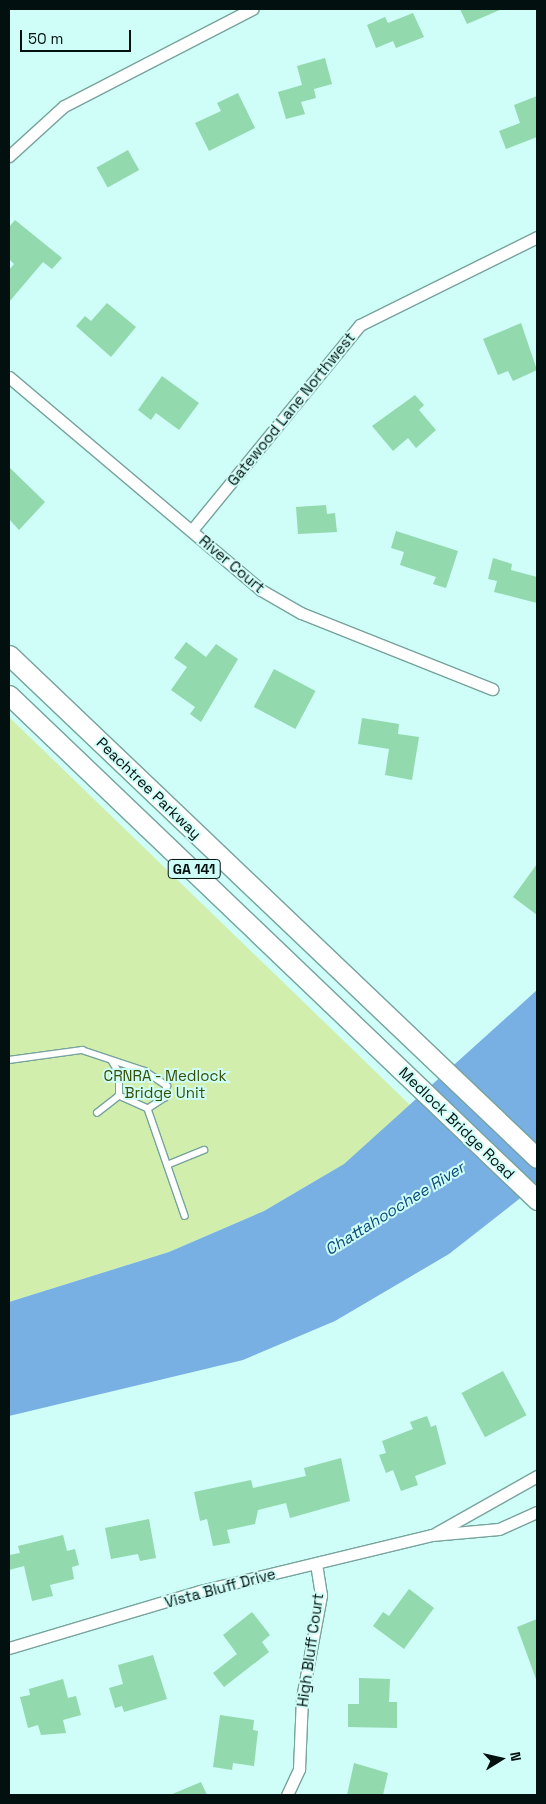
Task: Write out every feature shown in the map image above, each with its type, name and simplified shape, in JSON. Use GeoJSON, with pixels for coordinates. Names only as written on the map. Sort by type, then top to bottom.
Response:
{"type":"FeatureCollection","features":[{"type":"Feature","properties":{"kind":"highway","name":"Peachtree Parkway"},"geometry":{"type":"LineString","coordinates":[[9,655],[398,1024]]}},
{"type":"Feature","properties":{"kind":"highway","name":"Peachtree Parkway"},"geometry":{"type":"LineString","coordinates":[[9,695],[376,1046]]}},
{"type":"Feature","properties":{"kind":"highway","name":"Medlock Bridge Road"},"geometry":{"type":"LineString","coordinates":[[398,1024],[537,1158]]}},
{"type":"Feature","properties":{"kind":"highway","name":"Medlock Bridge Road"},"geometry":{"type":"LineString","coordinates":[[376,1046],[537,1200]]}},
{"type":"Feature","properties":{"kind":"street"},"geometry":{"type":"LineString","coordinates":[[9,156],[64,106],[252,9]]}},
{"type":"Feature","properties":{"kind":"street","name":"Gatewood Lane Northwest"},"geometry":{"type":"LineString","coordinates":[[192,530],[360,325],[537,237]]}},
{"type":"Feature","properties":{"kind":"street","name":"River Court"},"geometry":{"type":"LineString","coordinates":[[9,377],[261,590],[301,613],[492,689]]}},
{"type":"Feature","properties":{"kind":"street","name":"Vista Bluff Drive"},"geometry":{"type":"LineString","coordinates":[[432,1535],[536,1480]]}},
{"type":"Feature","properties":{"kind":"street","name":"Vista Bluff Drive"},"geometry":{"type":"LineString","coordinates":[[9,1648],[200,1591],[432,1535],[499,1529],[537,1512]]}},
{"type":"Feature","properties":{"kind":"street","name":"High Bluff Court"},"geometry":{"type":"LineString","coordinates":[[287,1795],[299,1769],[302,1698],[321,1595],[316,1563]]}},
{"type":"Feature","properties":{"kind":"lane"},"geometry":{"type":"LineString","coordinates":[[9,1060],[82,1050],[112,1062],[145,1071],[167,1086],[165,1098],[148,1109]]}},
{"type":"Feature","properties":{"kind":"lane"},"geometry":{"type":"LineString","coordinates":[[112,1062],[119,1073],[119,1096]]}},
{"type":"Feature","properties":{"kind":"lane"},"geometry":{"type":"LineString","coordinates":[[119,1096],[148,1109],[184,1216]]}},
{"type":"Feature","properties":{"kind":"lane"},"geometry":{"type":"LineString","coordinates":[[97,1113],[119,1096]]}},
{"type":"Feature","properties":{"kind":"lane"},"geometry":{"type":"LineString","coordinates":[[167,1165],[204,1150]]}},
{"type":"Feature","properties":{"kind":"green space","name":"CRNRA - Medlock Bridge Unit"},"geometry":{"type":"Polygon","coordinates":[[[9,717],[410,1105],[344,1164],[264,1211],[169,1252],[9,1302],[9,717]]]}},
{"type":"Feature","properties":{"kind":"water","name":"Chattahoochee River"},"geometry":{"type":"Polygon","coordinates":[[[537,990],[537,1185],[449,1254],[335,1321],[243,1360],[9,1416],[9,1302],[169,1252],[264,1211],[344,1164],[537,990]]]}},
{"type":"Feature","properties":{"kind":"building"},"geometry":{"type":"Polygon","coordinates":[[[460,9],[502,9],[467,24],[460,9]]]}},
{"type":"Feature","properties":{"kind":"building"},"geometry":{"type":"Polygon","coordinates":[[[413,13],[424,37],[396,48],[393,41],[376,48],[367,25],[385,17],[388,23],[413,13]]]}},
{"type":"Feature","properties":{"kind":"building"},"geometry":{"type":"Polygon","coordinates":[[[325,58],[332,84],[314,89],[316,98],[301,102],[305,114],[286,119],[278,92],[302,85],[297,66],[325,58]]]}},
{"type":"Feature","properties":{"kind":"building"},"geometry":{"type":"Polygon","coordinates":[[[238,93],[255,128],[209,151],[195,123],[221,111],[217,103],[238,93]]]}},
{"type":"Feature","properties":{"kind":"building"},"geometry":{"type":"Polygon","coordinates":[[[537,96],[537,137],[506,149],[499,131],[520,123],[514,105],[537,96]]]}},
{"type":"Feature","properties":{"kind":"building"},"geometry":{"type":"Polygon","coordinates":[[[128,150],[139,170],[108,188],[97,167],[128,150]]]}},
{"type":"Feature","properties":{"kind":"building"},"geometry":{"type":"Polygon","coordinates":[[[15,220],[62,258],[52,269],[43,262],[9,302],[9,270],[14,264],[9,259],[9,227],[15,220]]]}},
{"type":"Feature","properties":{"kind":"building"},"geometry":{"type":"Polygon","coordinates":[[[107,303],[136,327],[111,357],[76,326],[85,316],[91,321],[107,303]]]}},
{"type":"Feature","properties":{"kind":"building"},"geometry":{"type":"Polygon","coordinates":[[[521,323],[537,370],[513,381],[508,371],[498,375],[483,339],[521,323]]]}},
{"type":"Feature","properties":{"kind":"building"},"geometry":{"type":"Polygon","coordinates":[[[162,376],[199,403],[179,430],[156,413],[151,420],[138,410],[162,376]]]}},
{"type":"Feature","properties":{"kind":"building"},"geometry":{"type":"Polygon","coordinates":[[[415,395],[424,405],[419,410],[436,430],[416,448],[408,438],[393,451],[372,426],[415,395]]]}},
{"type":"Feature","properties":{"kind":"building"},"geometry":{"type":"Polygon","coordinates":[[[9,467],[45,502],[19,530],[9,519],[9,467]]]}},
{"type":"Feature","properties":{"kind":"building"},"geometry":{"type":"Polygon","coordinates":[[[326,505],[327,514],[335,513],[337,532],[298,534],[296,507],[326,505]]]}},
{"type":"Feature","properties":{"kind":"building"},"geometry":{"type":"Polygon","coordinates":[[[396,531],[458,551],[446,588],[433,584],[436,577],[400,565],[404,552],[391,548],[396,531]]]}},
{"type":"Feature","properties":{"kind":"building"},"geometry":{"type":"Polygon","coordinates":[[[493,558],[512,564],[511,570],[537,577],[537,603],[494,592],[497,581],[488,579],[493,558]]]}},
{"type":"Feature","properties":{"kind":"building"},"geometry":{"type":"Polygon","coordinates":[[[186,642],[206,657],[216,644],[238,659],[201,722],[190,714],[195,707],[171,690],[187,667],[174,658],[186,642]]]}},
{"type":"Feature","properties":{"kind":"building"},"geometry":{"type":"Polygon","coordinates":[[[274,669],[315,691],[295,729],[254,707],[274,669]]]}},
{"type":"Feature","properties":{"kind":"building"},"geometry":{"type":"Polygon","coordinates":[[[362,718],[399,724],[398,734],[419,737],[412,780],[385,775],[389,749],[358,744],[362,718]]]}},
{"type":"Feature","properties":{"kind":"building"},"geometry":{"type":"Polygon","coordinates":[[[537,864],[537,915],[513,897],[537,864]]]}},
{"type":"Feature","properties":{"kind":"building"},"geometry":{"type":"Polygon","coordinates":[[[503,1371],[526,1415],[485,1437],[462,1393],[503,1371]]]}},
{"type":"Feature","properties":{"kind":"building"},"geometry":{"type":"Polygon","coordinates":[[[427,1416],[431,1427],[436,1425],[446,1464],[415,1476],[418,1485],[401,1491],[393,1470],[386,1473],[379,1455],[386,1453],[382,1441],[413,1429],[410,1422],[427,1416]]]}},
{"type":"Feature","properties":{"kind":"building"},"geometry":{"type":"Polygon","coordinates":[[[341,1458],[350,1501],[290,1518],[286,1503],[258,1510],[255,1524],[227,1530],[230,1543],[213,1546],[207,1519],[200,1521],[194,1492],[251,1480],[253,1488],[306,1476],[304,1468],[341,1458]]]}},
{"type":"Feature","properties":{"kind":"building"},"geometry":{"type":"Polygon","coordinates":[[[149,1519],[156,1558],[140,1561],[138,1554],[111,1559],[105,1528],[149,1519]]]}},
{"type":"Feature","properties":{"kind":"building"},"geometry":{"type":"Polygon","coordinates":[[[63,1535],[67,1551],[75,1549],[79,1565],[72,1567],[74,1579],[50,1585],[53,1596],[32,1601],[24,1566],[9,1570],[9,1555],[20,1553],[18,1546],[63,1535]]]}},
{"type":"Feature","properties":{"kind":"building"},"geometry":{"type":"Polygon","coordinates":[[[409,1589],[434,1608],[404,1649],[373,1626],[383,1612],[389,1616],[409,1589]]]}},
{"type":"Feature","properties":{"kind":"building"},"geometry":{"type":"Polygon","coordinates":[[[252,1612],[270,1635],[262,1642],[269,1652],[224,1687],[213,1673],[237,1654],[223,1635],[252,1612]]]}},
{"type":"Feature","properties":{"kind":"building"},"geometry":{"type":"Polygon","coordinates":[[[537,1619],[537,1678],[536,1679],[517,1627],[537,1619]]]}},
{"type":"Feature","properties":{"kind":"building"},"geometry":{"type":"Polygon","coordinates":[[[153,1655],[167,1699],[124,1712],[122,1706],[115,1708],[109,1688],[123,1684],[118,1665],[153,1655]]]}},
{"type":"Feature","properties":{"kind":"building"},"geometry":{"type":"Polygon","coordinates":[[[359,1678],[390,1679],[389,1702],[397,1702],[397,1728],[348,1727],[348,1704],[359,1704],[359,1678]]]}},
{"type":"Feature","properties":{"kind":"building"},"geometry":{"type":"Polygon","coordinates":[[[63,1679],[68,1698],[76,1696],[81,1715],[63,1720],[66,1733],[41,1735],[38,1725],[28,1728],[20,1697],[30,1695],[29,1689],[63,1679]]]}},
{"type":"Feature","properties":{"kind":"building"},"geometry":{"type":"Polygon","coordinates":[[[220,1715],[254,1720],[253,1730],[258,1731],[254,1766],[233,1763],[232,1770],[213,1767],[220,1715]]]}},
{"type":"Feature","properties":{"kind":"building"},"geometry":{"type":"Polygon","coordinates":[[[354,1763],[388,1773],[383,1795],[347,1795],[354,1763]]]}},
{"type":"Feature","properties":{"kind":"building"},"geometry":{"type":"Polygon","coordinates":[[[201,1782],[207,1795],[170,1795],[201,1782]]]}}]}
